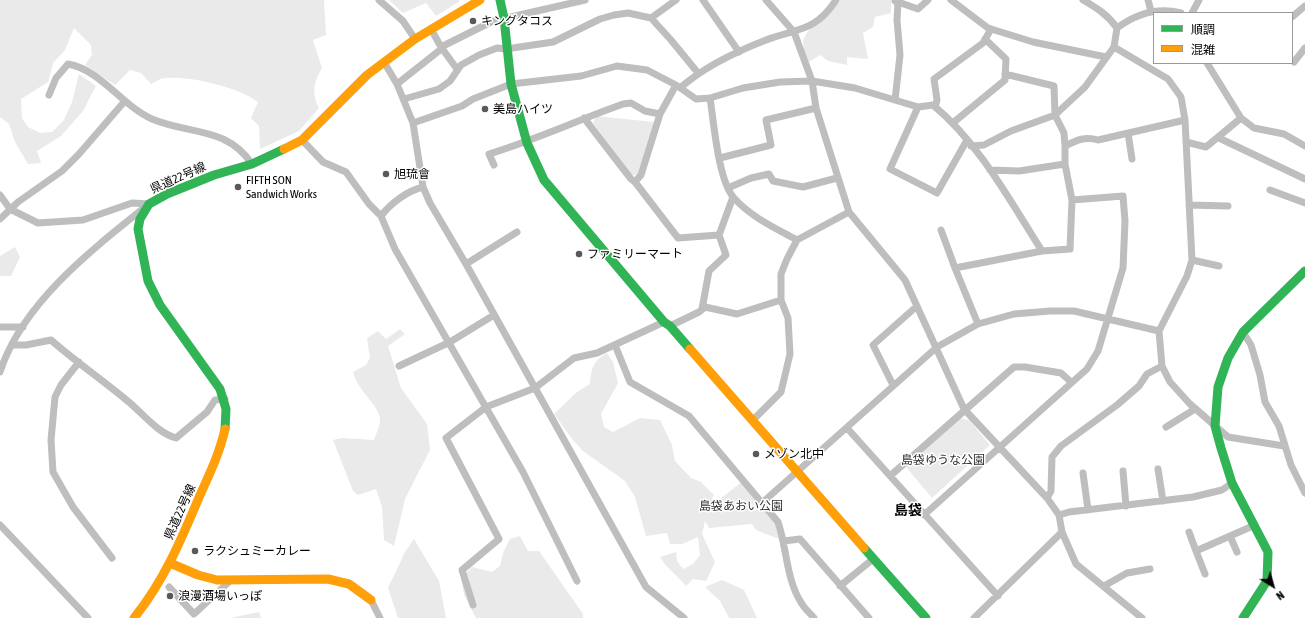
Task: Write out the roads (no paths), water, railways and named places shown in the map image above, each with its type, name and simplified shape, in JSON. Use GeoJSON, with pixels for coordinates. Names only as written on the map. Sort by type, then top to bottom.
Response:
{"type":"FeatureCollection","features":[{"type":"Feature","properties":{"kind":"street"},"geometry":{"type":"LineString","coordinates":[[379,0],[403,21],[415,39]]}},
{"type":"Feature","properties":{"kind":"street","name":"県道22号線"},"geometry":{"type":"LineString","coordinates":[[134,618],[156,587],[170,563],[201,494],[222,439],[226,422],[225,399],[215,380],[160,305],[148,281],[142,257],[138,229],[140,219],[149,204],[166,194],[201,180],[252,164],[302,140],[367,75],[415,39],[480,0]]}},
{"type":"Feature","properties":{"kind":"street"},"geometry":{"type":"LineString","coordinates":[[500,0],[504,18],[510,84],[527,143],[544,180],[667,324],[926,618]]}},
{"type":"Feature","properties":{"kind":"street"},"geometry":{"type":"LineString","coordinates":[[397,84],[440,50],[441,47],[493,21],[584,0]]}},
{"type":"Feature","properties":{"kind":"street"},"geometry":{"type":"LineString","coordinates":[[651,18],[676,0]]}},
{"type":"Feature","properties":{"kind":"street"},"geometry":{"type":"LineString","coordinates":[[703,0],[739,52]]}},
{"type":"Feature","properties":{"kind":"street"},"geometry":{"type":"LineString","coordinates":[[766,0],[794,32],[812,81],[816,108],[849,212],[905,280],[937,347],[964,409],[1047,498],[1059,515],[1062,532],[1076,564],[1142,618]]}},
{"type":"Feature","properties":{"kind":"street"},"geometry":{"type":"LineString","coordinates":[[635,182],[641,175],[660,114],[678,87],[698,73],[739,52],[767,40],[806,28],[828,12],[836,0]]}},
{"type":"Feature","properties":{"kind":"street"},"geometry":{"type":"LineString","coordinates":[[895,100],[900,55],[896,20],[896,1],[918,9],[928,0]]}},
{"type":"Feature","properties":{"kind":"street"},"geometry":{"type":"LineString","coordinates":[[951,0],[990,29],[1033,42],[1106,57]]}},
{"type":"Feature","properties":{"kind":"street"},"geometry":{"type":"LineString","coordinates":[[969,143],[984,145],[1011,131],[1055,115],[1085,87],[1114,47],[1117,28],[1111,19],[1097,8],[1083,0]]}},
{"type":"Feature","properties":{"kind":"street"},"geometry":{"type":"LineString","coordinates":[[1148,0],[1151,11]]}},
{"type":"Feature","properties":{"kind":"street"},"geometry":{"type":"LineString","coordinates":[[1193,12],[1200,0]]}},
{"type":"Feature","properties":{"kind":"street"},"geometry":{"type":"LineString","coordinates":[[1293,17],[1304,4]]}},
{"type":"Feature","properties":{"kind":"street"},"geometry":{"type":"LineString","coordinates":[[1117,28],[1128,20],[1151,11],[1169,10],[1177,12]]}},
{"type":"Feature","properties":{"kind":"street"},"geometry":{"type":"LineString","coordinates":[[404,99],[439,89],[450,81],[457,69],[479,55],[497,48],[506,49],[553,42],[600,19],[628,13],[651,18],[698,73]]}},
{"type":"Feature","properties":{"kind":"street"},"geometry":{"type":"LineString","coordinates":[[935,107],[937,100],[934,79],[983,43],[990,29]]}},
{"type":"Feature","properties":{"kind":"street"},"geometry":{"type":"LineString","coordinates":[[431,30],[457,69]]}},
{"type":"Feature","properties":{"kind":"street"},"geometry":{"type":"LineString","coordinates":[[954,122],[1005,80],[1006,59],[985,39]]}},
{"type":"Feature","properties":{"kind":"street"},"geometry":{"type":"LineString","coordinates":[[1114,47],[1168,79],[1181,97],[1185,120],[1192,260],[1187,276],[1159,331],[1162,366],[1170,382],[1195,408],[1228,437],[1284,446]]}},
{"type":"Feature","properties":{"kind":"street"},"geometry":{"type":"LineString","coordinates":[[1294,62],[1305,48]]}},
{"type":"Feature","properties":{"kind":"street"},"geometry":{"type":"LineString","coordinates":[[384,62],[397,84],[413,123],[423,187],[430,203],[466,264],[646,587],[684,618]]}},
{"type":"Feature","properties":{"kind":"street"},"geometry":{"type":"LineString","coordinates":[[49,95],[56,78],[68,64],[87,70],[124,102],[151,118],[226,139],[244,152],[252,164]]}},
{"type":"Feature","properties":{"kind":"street"},"geometry":{"type":"LineString","coordinates":[[1208,64],[1241,118],[1254,128],[1284,134],[1305,146]]}},
{"type":"Feature","properties":{"kind":"street"},"geometry":{"type":"LineString","coordinates":[[413,123],[462,106],[473,99],[510,84],[581,76],[617,66],[647,70],[696,99],[710,98],[743,88],[780,82],[812,81],[855,88],[918,107],[935,107],[954,122],[990,170],[1042,251]]}},
{"type":"Feature","properties":{"kind":"street"},"geometry":{"type":"LineString","coordinates":[[955,268],[1042,251],[1070,249],[1072,200],[1064,164],[1066,146],[1064,133],[1055,115],[1054,86],[1005,74]]}},
{"type":"Feature","properties":{"kind":"street"},"geometry":{"type":"LineString","coordinates":[[710,98],[723,177],[733,197],[764,222],[797,240]]}},
{"type":"Feature","properties":{"kind":"street"},"geometry":{"type":"LineString","coordinates":[[0,219],[18,202],[62,172],[124,102]]}},
{"type":"Feature","properties":{"kind":"street"},"geometry":{"type":"LineString","coordinates":[[494,165],[490,154],[527,143],[584,118],[627,104],[631,104],[645,111],[660,114]]}},
{"type":"Feature","properties":{"kind":"street"},"geometry":{"type":"LineString","coordinates":[[918,107],[890,169],[937,194],[969,143]]}},
{"type":"Feature","properties":{"kind":"street"},"geometry":{"type":"LineString","coordinates":[[720,158],[771,145],[766,120],[816,108]]}},
{"type":"Feature","properties":{"kind":"street"},"geometry":{"type":"LineString","coordinates":[[584,118],[678,238],[719,236]]}},
{"type":"Feature","properties":{"kind":"street"},"geometry":{"type":"LineString","coordinates":[[1186,142],[1206,147],[1219,138],[1241,118]]}},
{"type":"Feature","properties":{"kind":"street"},"geometry":{"type":"LineString","coordinates":[[1066,146],[1078,139],[1090,138],[1098,140],[1185,120]]}},
{"type":"Feature","properties":{"kind":"street"},"geometry":{"type":"LineString","coordinates":[[1128,133],[1132,158]]}},
{"type":"Feature","properties":{"kind":"street"},"geometry":{"type":"LineString","coordinates":[[1219,138],[1305,179]]}},
{"type":"Feature","properties":{"kind":"street"},"geometry":{"type":"LineString","coordinates":[[302,140],[323,162],[346,172],[369,204],[381,216],[395,249],[450,342],[523,472],[576,581]]}},
{"type":"Feature","properties":{"kind":"street"},"geometry":{"type":"LineString","coordinates":[[990,170],[1019,171],[1064,164]]}},
{"type":"Feature","properties":{"kind":"street"},"geometry":{"type":"LineString","coordinates":[[728,188],[751,178],[769,174],[772,181],[803,187],[837,178]]}},
{"type":"Feature","properties":{"kind":"street"},"geometry":{"type":"LineString","coordinates":[[381,216],[387,208],[401,198],[423,187]]}},
{"type":"Feature","properties":{"kind":"street"},"geometry":{"type":"LineString","coordinates":[[1270,190],[1305,203]]}},
{"type":"Feature","properties":{"kind":"street"},"geometry":{"type":"LineString","coordinates":[[0,195],[10,210],[38,224],[83,220],[132,203],[149,204]]}},
{"type":"Feature","properties":{"kind":"street"},"geometry":{"type":"LineString","coordinates":[[924,515],[1087,368],[1098,351],[1123,268],[1125,221],[1123,196],[1072,200]]}},
{"type":"Feature","properties":{"kind":"street"},"geometry":{"type":"LineString","coordinates":[[702,309],[709,271],[726,255],[719,236],[733,197]]}},
{"type":"Feature","properties":{"kind":"street"},"geometry":{"type":"LineString","coordinates":[[0,372],[23,328],[57,282],[96,246],[149,204]]}},
{"type":"Feature","properties":{"kind":"street"},"geometry":{"type":"LineString","coordinates":[[1189,205],[1228,206]]}},
{"type":"Feature","properties":{"kind":"street"},"geometry":{"type":"LineString","coordinates":[[753,420],[781,392],[790,354],[788,318],[782,300],[781,274],[797,240],[849,212]]}},
{"type":"Feature","properties":{"kind":"street"},"geometry":{"type":"LineString","coordinates":[[941,230],[978,324]]}},
{"type":"Feature","properties":{"kind":"street"},"geometry":{"type":"LineString","coordinates":[[466,264],[517,232]]}},
{"type":"Feature","properties":{"kind":"street"},"geometry":{"type":"LineString","coordinates":[[1192,260],[1220,266]]}},
{"type":"Feature","properties":{"kind":"street"},"geometry":{"type":"LineString","coordinates":[[1243,618],[1266,581],[1268,552],[1232,483],[1215,426],[1218,387],[1228,358],[1243,332],[1305,271]]}},
{"type":"Feature","properties":{"kind":"street"},"geometry":{"type":"LineString","coordinates":[[472,605],[462,570],[499,538],[446,438],[486,407],[535,388],[574,358],[597,353],[705,307],[737,314],[782,300]]}},
{"type":"Feature","properties":{"kind":"street"},"geometry":{"type":"LineString","coordinates":[[893,385],[873,346],[917,306]]}},
{"type":"Feature","properties":{"kind":"street"},"geometry":{"type":"LineString","coordinates":[[762,502],[937,347],[978,324],[1014,314],[1050,310],[1074,311],[1159,331]]}},
{"type":"Feature","properties":{"kind":"street"},"geometry":{"type":"LineString","coordinates":[[400,366],[450,342],[494,315]]}},
{"type":"Feature","properties":{"kind":"street"},"geometry":{"type":"LineString","coordinates":[[0,327],[23,328]]}},
{"type":"Feature","properties":{"kind":"street"},"geometry":{"type":"LineString","coordinates":[[1243,332],[1251,346],[1260,375],[1265,402],[1279,426],[1291,465],[1305,493]]}},
{"type":"Feature","properties":{"kind":"street"},"geometry":{"type":"LineString","coordinates":[[13,345],[26,345],[51,340],[159,429],[169,436],[176,438],[208,412],[216,400],[225,399]]}},
{"type":"Feature","properties":{"kind":"street"},"geometry":{"type":"LineString","coordinates":[[615,345],[630,382],[689,416],[778,522],[784,541],[793,588],[802,604],[814,618]]}},
{"type":"Feature","properties":{"kind":"street"},"geometry":{"type":"LineString","coordinates":[[79,362],[61,385],[55,396],[50,440],[53,472],[73,508],[112,558]]}},
{"type":"Feature","properties":{"kind":"street"},"geometry":{"type":"LineString","coordinates":[[1047,498],[1051,491],[1052,457],[1061,446],[1117,405],[1139,386],[1147,374],[1162,366]]}},
{"type":"Feature","properties":{"kind":"street"},"geometry":{"type":"LineString","coordinates":[[890,476],[964,409],[1014,367],[1025,367],[1061,373],[1071,382]]}},
{"type":"Feature","properties":{"kind":"street"},"geometry":{"type":"LineString","coordinates":[[1166,427],[1195,408]]}},
{"type":"Feature","properties":{"kind":"street"},"geometry":{"type":"LineString","coordinates":[[847,428],[998,596]]}},
{"type":"Feature","properties":{"kind":"street"},"geometry":{"type":"LineString","coordinates":[[1158,469],[1163,501]]}},
{"type":"Feature","properties":{"kind":"street"},"geometry":{"type":"LineString","coordinates":[[1123,471],[1126,506]]}},
{"type":"Feature","properties":{"kind":"street"},"geometry":{"type":"LineString","coordinates":[[1083,473],[1088,510]]}},
{"type":"Feature","properties":{"kind":"street"},"geometry":{"type":"LineString","coordinates":[[1059,515],[1163,501],[1222,490],[1232,483]]}},
{"type":"Feature","properties":{"kind":"street"},"geometry":{"type":"LineString","coordinates":[[0,525],[88,618]]}},
{"type":"Feature","properties":{"kind":"street"},"geometry":{"type":"LineString","coordinates":[[1196,551],[1255,525]]}},
{"type":"Feature","properties":{"kind":"street"},"geometry":{"type":"LineString","coordinates":[[974,618],[1062,532]]}},
{"type":"Feature","properties":{"kind":"street"},"geometry":{"type":"LineString","coordinates":[[1189,532],[1205,574]]}},
{"type":"Feature","properties":{"kind":"street"},"geometry":{"type":"LineString","coordinates":[[1230,536],[1237,552]]}},
{"type":"Feature","properties":{"kind":"street"},"geometry":{"type":"LineString","coordinates":[[784,541],[800,539],[869,618]]}},
{"type":"Feature","properties":{"kind":"street"},"geometry":{"type":"LineString","coordinates":[[840,586],[873,559]]}},
{"type":"Feature","properties":{"kind":"street"},"geometry":{"type":"LineString","coordinates":[[170,563],[198,575],[217,580],[328,579],[349,584],[370,600],[380,618]]}},
{"type":"Feature","properties":{"kind":"street"},"geometry":{"type":"LineString","coordinates":[[1104,586],[1128,573],[1150,569]]}},
{"type":"Feature","properties":{"kind":"street"},"geometry":{"type":"LineString","coordinates":[[169,587],[194,614],[231,580]]}},
{"type":"Feature","properties":{"kind":"place","name":"キングタコス"},"geometry":{"type":"Point","coordinates":[473,21]}},
{"type":"Feature","properties":{"kind":"place","name":"美島ハイツ"},"geometry":{"type":"Point","coordinates":[485,109]}},
{"type":"Feature","properties":{"kind":"place","name":"旭琉會"},"geometry":{"type":"Point","coordinates":[386,174]}},
{"type":"Feature","properties":{"kind":"place","name":"FIFTH SON Sandwich Works"},"geometry":{"type":"Point","coordinates":[238,187]}},
{"type":"Feature","properties":{"kind":"place","name":"ファミリーマート"},"geometry":{"type":"Point","coordinates":[579,254]}},
{"type":"Feature","properties":{"kind":"place","name":"メゾン北中"},"geometry":{"type":"Point","coordinates":[756,454]}},
{"type":"Feature","properties":{"kind":"place","name":"ラクシュミーカレー"},"geometry":{"type":"Point","coordinates":[195,551]}},
{"type":"Feature","properties":{"kind":"place","name":"浪漫酒場いっぽ"},"geometry":{"type":"Point","coordinates":[170,596]}},
{"type":"Feature","properties":{"kind":"district","name":"島袋"},"geometry":{"type":"Point","coordinates":[908,511]}},
{"type":"Feature","properties":{"kind":"park label","name":"島袋ゆうな公園"},"geometry":{"type":"Point","coordinates":[943,460]}},
{"type":"Feature","properties":{"kind":"park label","name":"島袋あおい公園"},"geometry":{"type":"Point","coordinates":[741,506]}}]}
